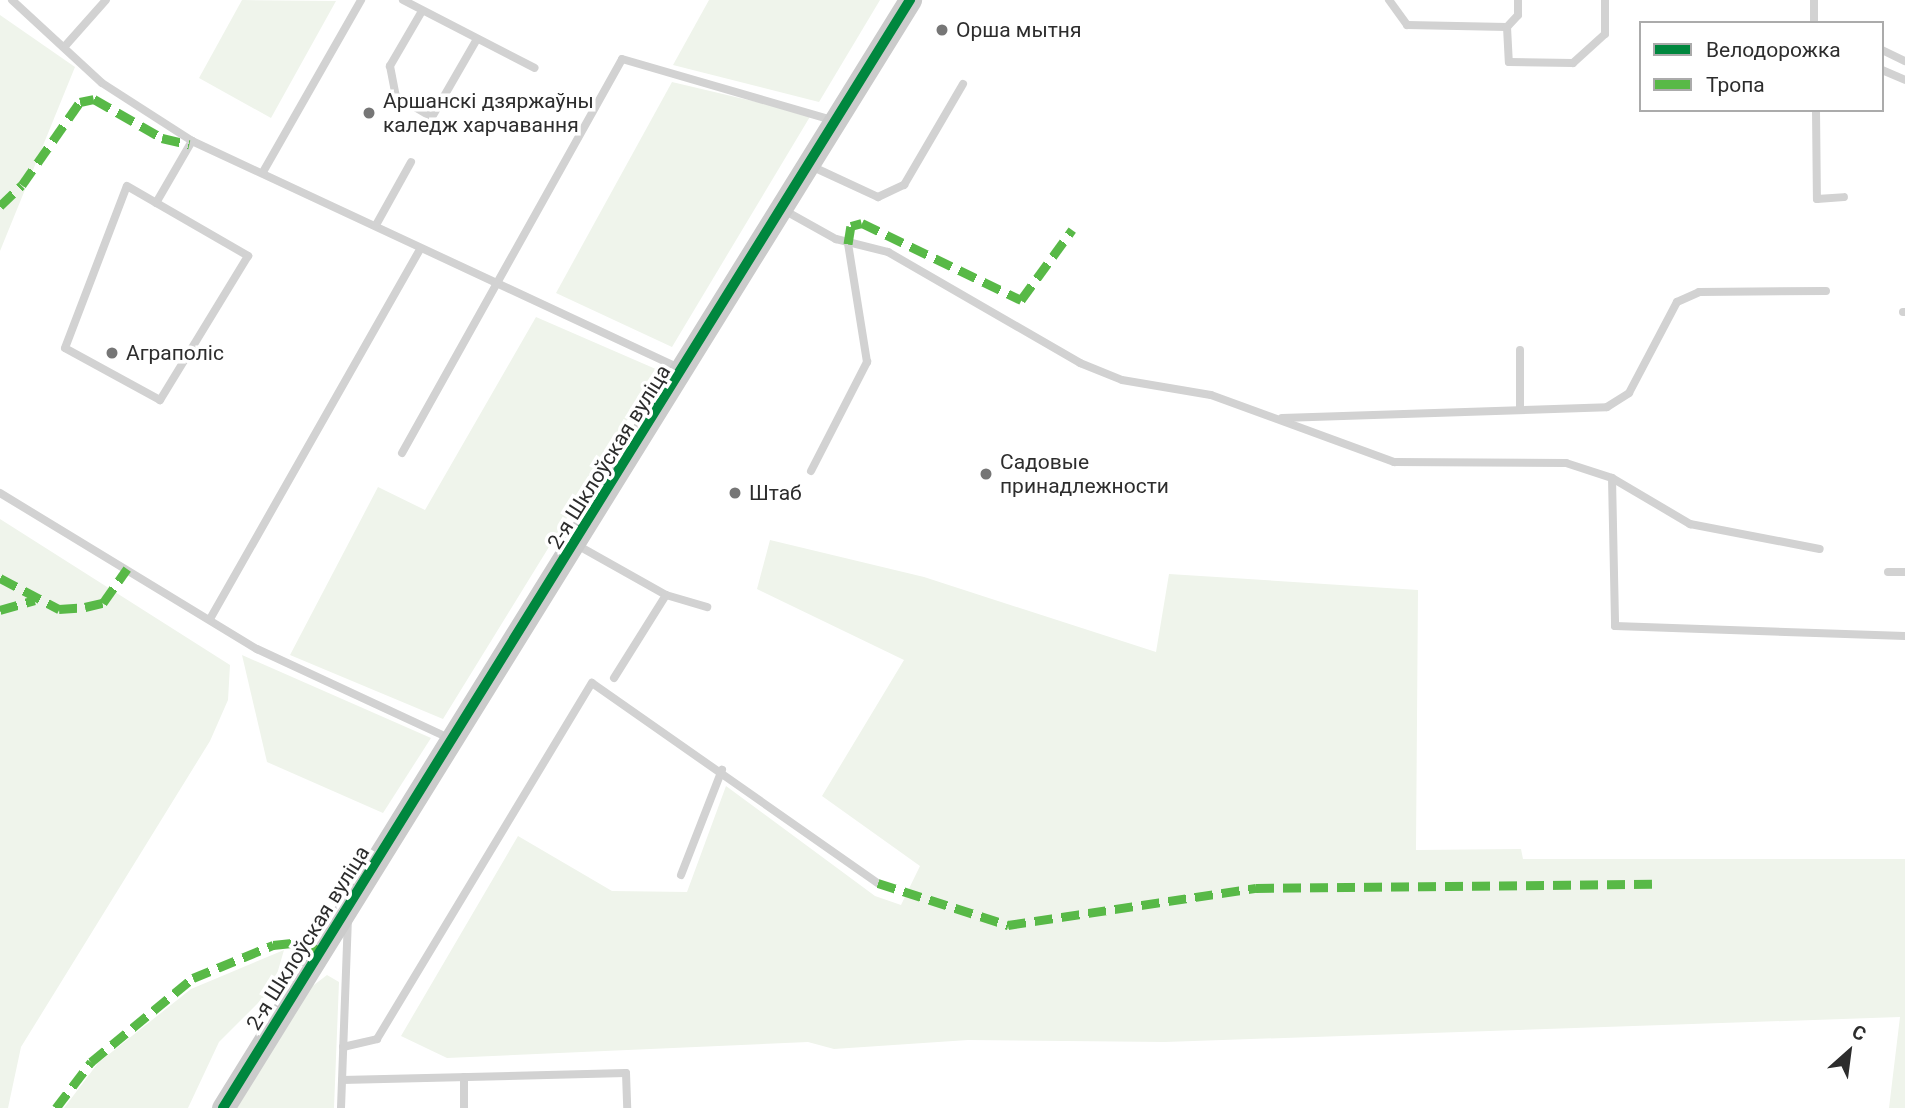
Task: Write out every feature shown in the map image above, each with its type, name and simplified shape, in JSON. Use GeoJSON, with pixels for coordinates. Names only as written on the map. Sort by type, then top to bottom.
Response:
{"type":"FeatureCollection","features":[{"type":"Feature","properties":{"kind":"street","name":"2-я Шклоўская вуліца"},"geometry":{"type":"LineString","coordinates":[[223,1108],[578,545],[910,0]]}},
{"type":"Feature","properties":{"kind":"lane"},"geometry":{"type":"LineString","coordinates":[[12,0],[66,45],[102,83],[192,141],[376,225],[494,287],[685,371]]}},
{"type":"Feature","properties":{"kind":"lane"},"geometry":{"type":"LineString","coordinates":[[66,45],[106,0]]}},
{"type":"Feature","properties":{"kind":"lane"},"geometry":{"type":"LineString","coordinates":[[263,172],[361,0]]}},
{"type":"Feature","properties":{"kind":"lane"},"geometry":{"type":"LineString","coordinates":[[403,0],[535,68]]}},
{"type":"Feature","properties":{"kind":"lane"},"geometry":{"type":"LineString","coordinates":[[1389,0],[1407,25],[1507,27]]}},
{"type":"Feature","properties":{"kind":"lane"},"geometry":{"type":"LineString","coordinates":[[1518,0],[1518,15],[1507,27],[1509,62],[1573,63],[1605,34],[1605,0]]}},
{"type":"Feature","properties":{"kind":"lane"},"geometry":{"type":"LineString","coordinates":[[1814,0],[1814,21]]}},
{"type":"Feature","properties":{"kind":"lane"},"geometry":{"type":"LineString","coordinates":[[422,11],[390,66],[396,96],[432,117],[477,39]]}},
{"type":"Feature","properties":{"kind":"lane"},"geometry":{"type":"LineString","coordinates":[[1884,51],[1905,61]]}},
{"type":"Feature","properties":{"kind":"lane"},"geometry":{"type":"LineString","coordinates":[[402,453],[622,59],[835,122]]}},
{"type":"Feature","properties":{"kind":"lane"},"geometry":{"type":"LineString","coordinates":[[1884,71],[1905,80]]}},
{"type":"Feature","properties":{"kind":"lane"},"geometry":{"type":"LineString","coordinates":[[809,165],[878,197],[904,185],[963,84]]}},
{"type":"Feature","properties":{"kind":"lane"},"geometry":{"type":"LineString","coordinates":[[1816,112],[1817,199],[1844,197]]}},
{"type":"Feature","properties":{"kind":"lane"},"geometry":{"type":"LineString","coordinates":[[156,203],[192,141]]}},
{"type":"Feature","properties":{"kind":"lane"},"geometry":{"type":"LineString","coordinates":[[376,225],[411,162]]}},
{"type":"Feature","properties":{"kind":"lane"},"geometry":{"type":"LineString","coordinates":[[127,186],[156,203],[248,256],[160,400],[65,348],[127,186]]}},
{"type":"Feature","properties":{"kind":"lane"},"geometry":{"type":"LineString","coordinates":[[782,209],[848,244],[888,252],[1122,380],[1211,395],[1394,462],[1566,463],[1612,478],[1690,524],[1820,549]]}},
{"type":"Feature","properties":{"kind":"lane"},"geometry":{"type":"LineString","coordinates":[[811,471],[867,362],[848,244]]}},
{"type":"Feature","properties":{"kind":"lane"},"geometry":{"type":"LineString","coordinates":[[210,619],[420,249]]}},
{"type":"Feature","properties":{"kind":"lane"},"geometry":{"type":"LineString","coordinates":[[1278,418],[1607,407],[1629,393],[1677,302],[1699,292],[1826,291]]}},
{"type":"Feature","properties":{"kind":"lane"},"geometry":{"type":"LineString","coordinates":[[1520,351],[1520,409]]}},
{"type":"Feature","properties":{"kind":"lane"},"geometry":{"type":"LineString","coordinates":[[1612,478],[1615,626],[1905,636]]}},
{"type":"Feature","properties":{"kind":"lane"},"geometry":{"type":"LineString","coordinates":[[0,493],[257,649],[454,740]]}},
{"type":"Feature","properties":{"kind":"lane"},"geometry":{"type":"LineString","coordinates":[[578,545],[666,595],[707,607]]}},
{"type":"Feature","properties":{"kind":"lane"},"geometry":{"type":"LineString","coordinates":[[1888,572],[1905,572]]}},
{"type":"Feature","properties":{"kind":"lane"},"geometry":{"type":"LineString","coordinates":[[614,678],[666,595]]}},
{"type":"Feature","properties":{"kind":"lane"},"geometry":{"type":"LineString","coordinates":[[343,1047],[377,1039],[592,683],[722,769],[878,883]]}},
{"type":"Feature","properties":{"kind":"lane"},"geometry":{"type":"LineString","coordinates":[[681,875],[722,769]]}},
{"type":"Feature","properties":{"kind":"lane"},"geometry":{"type":"LineString","coordinates":[[341,1108],[348,912]]}},
{"type":"Feature","properties":{"kind":"lane"},"geometry":{"type":"LineString","coordinates":[[342,1080],[626,1073],[627,1108]]}},
{"type":"Feature","properties":{"kind":"lane"},"geometry":{"type":"LineString","coordinates":[[464,1077],[464,1108]]}},
{"type":"Feature","properties":{"kind":"shaded area"},"geometry":{"type":"Polygon","coordinates":[[[242,0],[336,1],[271,118],[199,78],[242,0]]]}},
{"type":"Feature","properties":{"kind":"shaded area"},"geometry":{"type":"Polygon","coordinates":[[[709,0],[880,0],[819,102],[673,65],[709,0]]]}},
{"type":"Feature","properties":{"kind":"shaded area"},"geometry":{"type":"Polygon","coordinates":[[[0,15],[75,67],[0,251],[0,15]]]}},
{"type":"Feature","properties":{"kind":"shaded area"},"geometry":{"type":"Polygon","coordinates":[[[672,82],[811,115],[672,347],[556,293],[672,82]]]}},
{"type":"Feature","properties":{"kind":"shaded area"},"geometry":{"type":"Polygon","coordinates":[[[536,317],[658,370],[443,719],[290,655],[378,487],[425,510],[536,317]]]}},
{"type":"Feature","properties":{"kind":"shaded area"},"geometry":{"type":"Polygon","coordinates":[[[0,519],[230,665],[228,700],[210,741],[21,1047],[8,1108],[0,1108],[0,519]]]}},
{"type":"Feature","properties":{"kind":"shaded area"},"geometry":{"type":"Polygon","coordinates":[[[770,540],[924,577],[1156,652],[1169,574],[1418,590],[1416,850],[1521,849],[1523,859],[1905,859],[1905,1108],[1889,1108],[1900,1017],[1165,1042],[968,1040],[834,1049],[808,1042],[447,1058],[401,1036],[518,836],[612,891],[687,892],[726,786],[875,896],[901,905],[920,866],[822,796],[904,660],[757,589],[770,540]]]}},
{"type":"Feature","properties":{"kind":"shaded area"},"geometry":{"type":"Polygon","coordinates":[[[242,655],[431,738],[383,813],[267,762],[242,655]]]}},
{"type":"Feature","properties":{"kind":"shaded area"},"geometry":{"type":"Polygon","coordinates":[[[284,950],[273,988],[219,1042],[188,1108],[64,1108],[98,1063],[191,989],[284,950]]]}},
{"type":"Feature","properties":{"kind":"shaded area"},"geometry":{"type":"Polygon","coordinates":[[[327,975],[339,982],[334,1108],[234,1108],[306,991],[327,975]]]}},
{"type":"Feature","properties":{"kind":"marked path"},"geometry":{"type":"LineString","coordinates":[[0,206],[22,185],[80,102],[94,99],[162,138],[189,144]]}},
{"type":"Feature","properties":{"kind":"marked path"},"geometry":{"type":"LineString","coordinates":[[848,244],[851,226],[862,223],[1021,300],[1072,230]]}},
{"type":"Feature","properties":{"kind":"marked path"},"geometry":{"type":"LineString","coordinates":[[0,578],[59,609],[103,603],[127,569]]}},
{"type":"Feature","properties":{"kind":"marked path"},"geometry":{"type":"LineString","coordinates":[[0,610],[35,600]]}},
{"type":"Feature","properties":{"kind":"marked path"},"geometry":{"type":"LineString","coordinates":[[878,883],[1008,925],[1256,888],[1652,884]]}},
{"type":"Feature","properties":{"kind":"marked path"},"geometry":{"type":"LineString","coordinates":[[56,1108],[91,1062],[193,978],[273,945],[304,942],[322,953]]}},
{"type":"Feature","properties":{"kind":"cycle path"},"geometry":{"type":"LineString","coordinates":[[223,1108],[910,0]]}},
{"type":"Feature","properties":{"kind":"place","name":"Орша мытня"},"geometry":{"type":"Point","coordinates":[942,30]}},
{"type":"Feature","properties":{"kind":"place","name":"Аршанскі дзяржаўны каледж харчавання"},"geometry":{"type":"Point","coordinates":[369,113]}},
{"type":"Feature","properties":{"kind":"place","name":"Аграполіс"},"geometry":{"type":"Point","coordinates":[112,353]}},
{"type":"Feature","properties":{"kind":"place","name":"Садовые принадлежности"},"geometry":{"type":"Point","coordinates":[986,474]}},
{"type":"Feature","properties":{"kind":"place","name":"Штаб"},"geometry":{"type":"Point","coordinates":[735,493]}}]}
